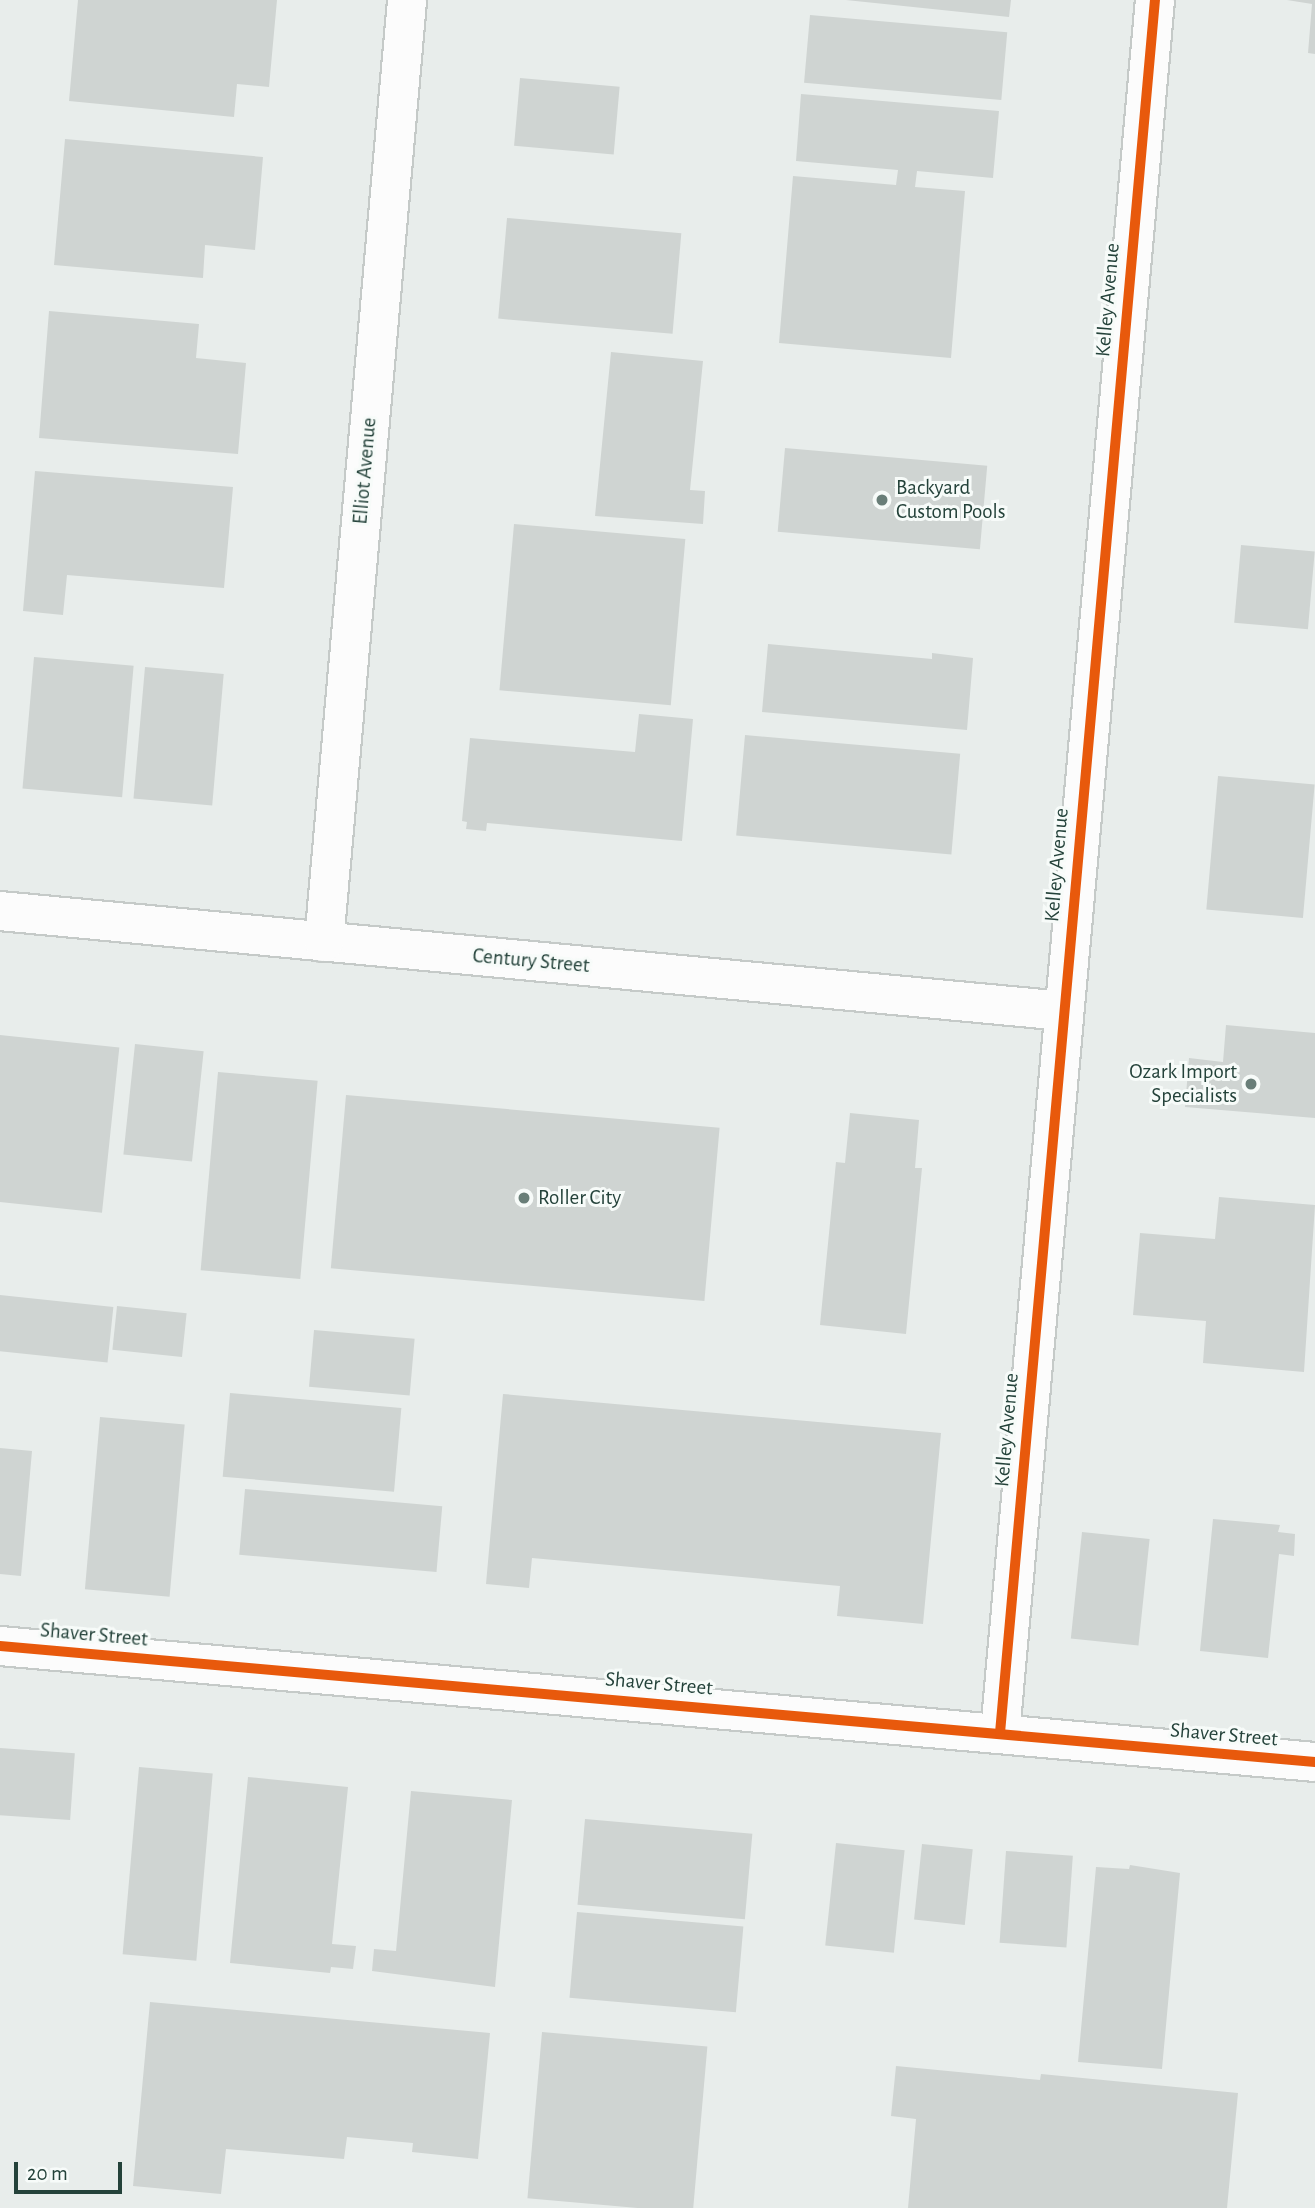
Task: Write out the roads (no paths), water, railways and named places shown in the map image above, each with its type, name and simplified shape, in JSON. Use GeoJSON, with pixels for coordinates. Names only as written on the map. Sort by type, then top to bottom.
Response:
{"type":"FeatureCollection","features":[{"type":"Feature","properties":{"kind":"street","name":"Elliot Avenue"},"geometry":{"type":"LineString","coordinates":[[324,942],[407,0]]}},
{"type":"Feature","properties":{"kind":"street","name":"Kelley Avenue"},"geometry":{"type":"LineString","coordinates":[[1000,1733],[1155,0]]}},
{"type":"Feature","properties":{"kind":"street","name":"Century Street"},"geometry":{"type":"LineString","coordinates":[[0,911],[1063,1012]]}},
{"type":"Feature","properties":{"kind":"street","name":"Shaver Street"},"geometry":{"type":"LineString","coordinates":[[0,1646],[1315,1762]]}},
{"type":"Feature","properties":{"kind":"place","name":"Backyard Custom Pools"},"geometry":{"type":"Point","coordinates":[882,500]}},
{"type":"Feature","properties":{"kind":"place","name":"Ozark Import Specialists"},"geometry":{"type":"Point","coordinates":[1251,1084]}},
{"type":"Feature","properties":{"kind":"place","name":"Roller City"},"geometry":{"type":"Point","coordinates":[524,1198]}}]}
